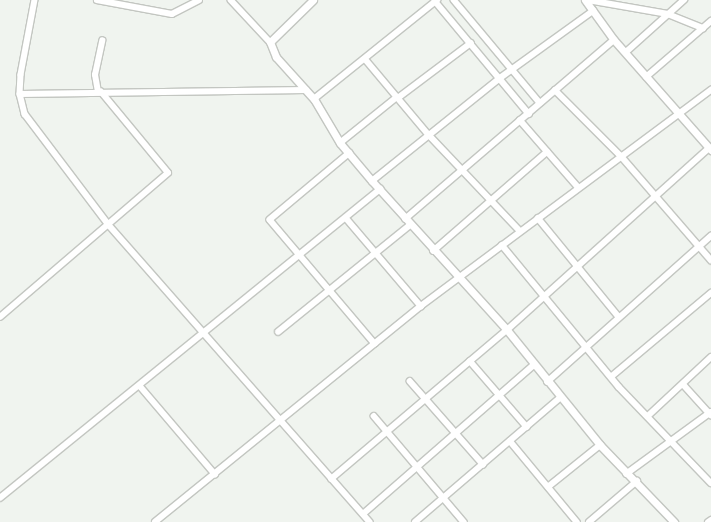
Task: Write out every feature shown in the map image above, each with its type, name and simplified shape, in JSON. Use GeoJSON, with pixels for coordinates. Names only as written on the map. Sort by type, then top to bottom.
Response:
{"type":"FeatureCollection","features":[{"type":"Feature","properties":{"kind":"street"},"geometry":{"type":"LineString","coordinates":[[35,0],[20,94],[25,114],[109,225],[280,422],[370,522]]}},
{"type":"Feature","properties":{"kind":"street"},"geometry":{"type":"LineString","coordinates":[[97,0],[172,14],[198,0]]}},
{"type":"Feature","properties":{"kind":"street"},"geometry":{"type":"LineString","coordinates":[[231,0],[270,42],[276,57],[314,99],[340,143],[350,153],[372,181],[457,278],[507,330],[600,445],[626,474],[638,481],[674,522]]}},
{"type":"Feature","properties":{"kind":"street"},"geometry":{"type":"LineString","coordinates":[[270,42],[313,0]]}},
{"type":"Feature","properties":{"kind":"street"},"geometry":{"type":"LineString","coordinates":[[454,0],[540,103]]}},
{"type":"Feature","properties":{"kind":"street"},"geometry":{"type":"LineString","coordinates":[[331,479],[507,330],[710,149],[680,113],[614,40],[585,0]]}},
{"type":"Feature","properties":{"kind":"street"},"geometry":{"type":"LineString","coordinates":[[588,0],[668,14],[703,28]]}},
{"type":"Feature","properties":{"kind":"street"},"geometry":{"type":"LineString","coordinates":[[626,52],[684,0]]}},
{"type":"Feature","properties":{"kind":"street"},"geometry":{"type":"LineString","coordinates":[[314,99],[366,60],[396,30],[436,1],[529,114]]}},
{"type":"Feature","properties":{"kind":"street"},"geometry":{"type":"LineString","coordinates":[[372,181],[500,78],[593,11]]}},
{"type":"Feature","properties":{"kind":"street"},"geometry":{"type":"LineString","coordinates":[[646,77],[711,21]]}},
{"type":"Feature","properties":{"kind":"street"},"geometry":{"type":"LineString","coordinates":[[404,218],[529,114],[614,40]]}},
{"type":"Feature","properties":{"kind":"street"},"geometry":{"type":"LineString","coordinates":[[0,317],[109,225],[168,172],[99,92],[95,75],[102,41]]}},
{"type":"Feature","properties":{"kind":"street"},"geometry":{"type":"LineString","coordinates":[[340,143],[397,97],[471,43]]}},
{"type":"Feature","properties":{"kind":"street"},"geometry":{"type":"LineString","coordinates":[[366,60],[429,135],[520,231]]}},
{"type":"Feature","properties":{"kind":"street"},"geometry":{"type":"LineString","coordinates":[[20,94],[306,90]]}},
{"type":"Feature","properties":{"kind":"street"},"geometry":{"type":"LineString","coordinates":[[555,90],[621,156],[655,198],[711,260]]}},
{"type":"Feature","properties":{"kind":"street"},"geometry":{"type":"LineString","coordinates":[[155,522],[457,278],[711,90]]}},
{"type":"Feature","properties":{"kind":"street"},"geometry":{"type":"LineString","coordinates":[[520,120],[578,187]]}},
{"type":"Feature","properties":{"kind":"street"},"geometry":{"type":"LineString","coordinates":[[433,251],[547,152]]}},
{"type":"Feature","properties":{"kind":"street"},"geometry":{"type":"LineString","coordinates":[[350,153],[270,220],[375,344]]}},
{"type":"Feature","properties":{"kind":"street"},"geometry":{"type":"LineString","coordinates":[[0,498],[140,386],[202,333],[300,256],[380,189]]}},
{"type":"Feature","properties":{"kind":"street"},"geometry":{"type":"LineString","coordinates":[[346,218],[421,306]]}},
{"type":"Feature","properties":{"kind":"street"},"geometry":{"type":"LineString","coordinates":[[538,218],[619,317]]}},
{"type":"Feature","properties":{"kind":"street"},"geometry":{"type":"LineString","coordinates":[[278,332],[410,225]]}},
{"type":"Feature","properties":{"kind":"street"},"geometry":{"type":"LineString","coordinates":[[548,382],[585,346],[711,236]]}},
{"type":"Feature","properties":{"kind":"street"},"geometry":{"type":"LineString","coordinates":[[502,245],[585,346],[648,416],[669,442],[711,483]]}},
{"type":"Feature","properties":{"kind":"street"},"geometry":{"type":"LineString","coordinates":[[612,376],[711,293]]}},
{"type":"Feature","properties":{"kind":"street"},"geometry":{"type":"LineString","coordinates":[[648,416],[711,358]]}},
{"type":"Feature","properties":{"kind":"street"},"geometry":{"type":"LineString","coordinates":[[470,361],[527,427]]}},
{"type":"Feature","properties":{"kind":"street"},"geometry":{"type":"LineString","coordinates":[[363,514],[498,393],[534,365]]}},
{"type":"Feature","properties":{"kind":"street"},"geometry":{"type":"LineString","coordinates":[[410,381],[483,464]]}},
{"type":"Feature","properties":{"kind":"street"},"geometry":{"type":"LineString","coordinates":[[626,474],[710,413],[683,384]]}},
{"type":"Feature","properties":{"kind":"street"},"geometry":{"type":"LineString","coordinates":[[140,386],[216,474]]}},
{"type":"Feature","properties":{"kind":"street"},"geometry":{"type":"LineString","coordinates":[[415,522],[561,397]]}},
{"type":"Feature","properties":{"kind":"street"},"geometry":{"type":"LineString","coordinates":[[374,416],[464,522]]}},
{"type":"Feature","properties":{"kind":"street"},"geometry":{"type":"LineString","coordinates":[[510,441],[578,522]]}},
{"type":"Feature","properties":{"kind":"street"},"geometry":{"type":"LineString","coordinates":[[548,487],[600,445]]}},
{"type":"Feature","properties":{"kind":"street"},"geometry":{"type":"LineString","coordinates":[[589,522],[638,481]]}}]}
